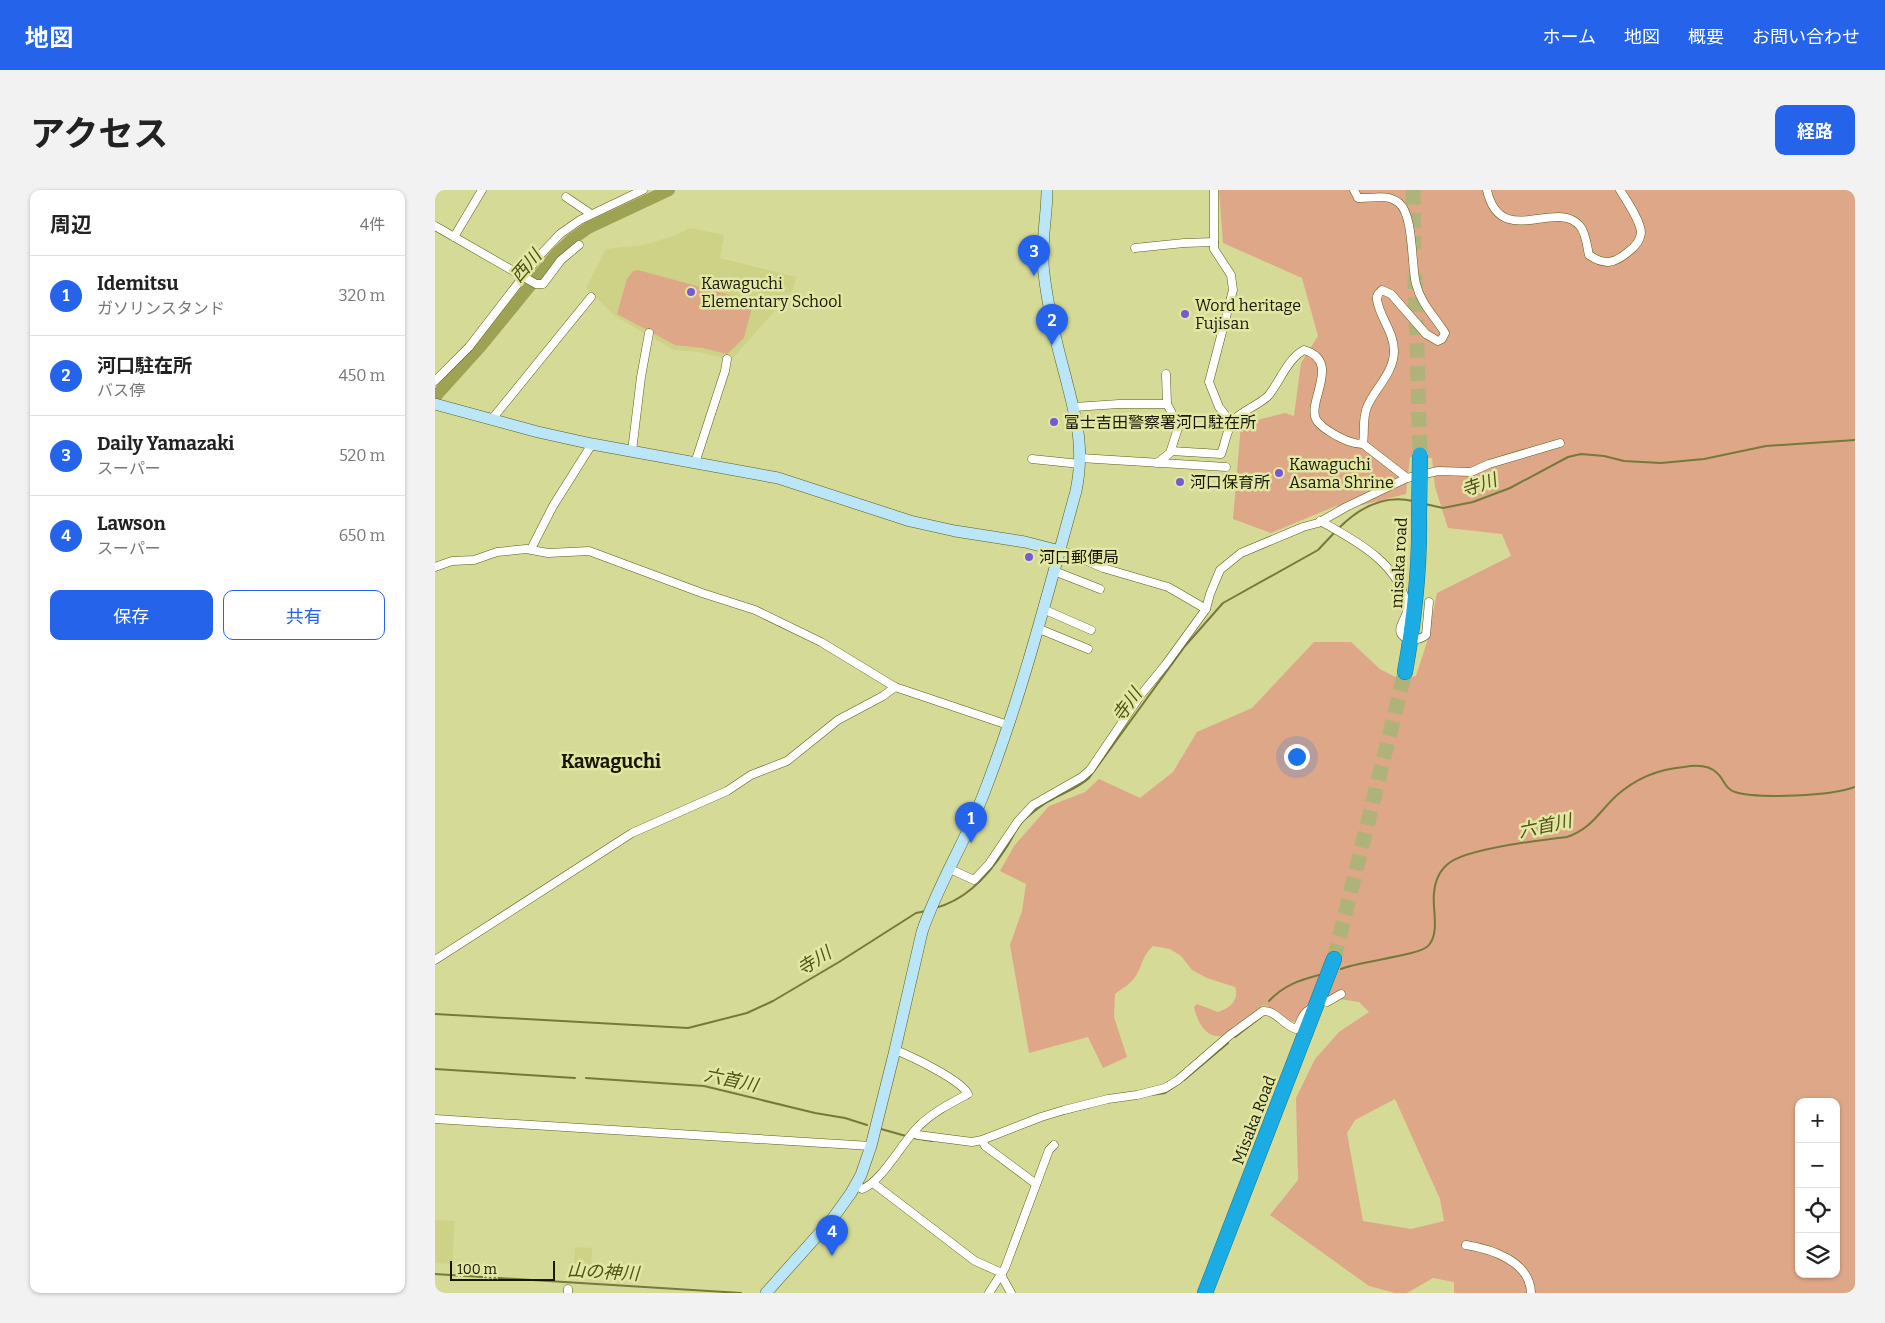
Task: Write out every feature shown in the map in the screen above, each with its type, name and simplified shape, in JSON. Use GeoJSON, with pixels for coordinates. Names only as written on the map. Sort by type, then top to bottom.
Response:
{"type":"FeatureCollection","features":[{"type":"Feature","properties":{"kind":"highway","name":"misaka road"},"geometry":{"type":"LineString","coordinates":[[1405,672],[1411,639],[1420,548],[1420,455]]}},
{"type":"Feature","properties":{"kind":"highway","name":"Misaka Road"},"geometry":{"type":"LineString","coordinates":[[1205,1293],[1334,959]]}},
{"type":"Feature","properties":{"kind":"street"},"geometry":{"type":"LineString","coordinates":[[454,237],[482,190]]}},
{"type":"Feature","properties":{"kind":"street"},"geometry":{"type":"LineString","coordinates":[[435,380],[469,347],[539,255],[560,234],[591,214],[643,190]]}},
{"type":"Feature","properties":{"kind":"street"},"geometry":{"type":"LineString","coordinates":[[769,1290],[833,1218],[855,1185],[871,1146],[895,1050],[916,953],[931,908],[984,794],[1008,725],[1076,491],[1080,461],[1079,428],[1065,374],[1044,272],[1043,238],[1047,190]]}},
{"type":"Feature","properties":{"kind":"street"},"geometry":{"type":"LineString","coordinates":[[1214,190],[1215,254],[1231,275],[1233,290],[1209,382],[1219,407],[1227,418],[1233,420]]}},
{"type":"Feature","properties":{"kind":"street"},"geometry":{"type":"LineString","coordinates":[[1354,190],[1358,198],[1387,198],[1401,204],[1409,226],[1416,287],[1423,304],[1445,334],[1438,341],[1426,334],[1391,294],[1382,290],[1379,293],[1377,300],[1391,335],[1394,353],[1391,366],[1368,406],[1362,428],[1363,444]]}},
{"type":"Feature","properties":{"kind":"street"},"geometry":{"type":"LineString","coordinates":[[1487,190],[1496,211],[1517,221],[1561,216],[1576,222],[1582,228],[1589,255],[1604,262],[1618,261],[1637,245],[1640,236],[1639,225],[1620,190]]}},
{"type":"Feature","properties":{"kind":"street"},"geometry":{"type":"LineString","coordinates":[[566,197],[591,214]]}},
{"type":"Feature","properties":{"kind":"street"},"geometry":{"type":"LineString","coordinates":[[435,226],[523,278],[540,285],[543,284],[561,260],[579,245]]}},
{"type":"Feature","properties":{"kind":"street"},"geometry":{"type":"LineString","coordinates":[[1135,248],[1214,242]]}},
{"type":"Feature","properties":{"kind":"street"},"geometry":{"type":"LineString","coordinates":[[492,419],[591,297]]}},
{"type":"Feature","properties":{"kind":"street"},"geometry":{"type":"LineString","coordinates":[[632,451],[641,377],[649,333]]}},
{"type":"Feature","properties":{"kind":"street"},"geometry":{"type":"LineString","coordinates":[[1171,451],[1221,454],[1233,420],[1262,402],[1277,384],[1288,366],[1304,350],[1317,357],[1321,364],[1322,378],[1315,413],[1316,419],[1330,432],[1347,442],[1363,444],[1407,478]]}},
{"type":"Feature","properties":{"kind":"street"},"geometry":{"type":"LineString","coordinates":[[695,462],[727,359]]}},
{"type":"Feature","properties":{"kind":"street"},"geometry":{"type":"LineString","coordinates":[[1157,463],[1171,451],[1179,428],[1167,404],[1166,374]]}},
{"type":"Feature","properties":{"kind":"street"},"geometry":{"type":"LineString","coordinates":[[437,404],[592,444],[778,478],[910,521],[955,531],[1025,542],[1069,553],[1103,568],[1167,587],[1206,609]]}},
{"type":"Feature","properties":{"kind":"street"},"geometry":{"type":"LineString","coordinates":[[1074,407],[1119,404],[1167,404]]}},
{"type":"Feature","properties":{"kind":"street"},"geometry":{"type":"LineString","coordinates":[[950,869],[974,880],[989,864],[1018,821],[1033,805],[1082,777],[1090,770],[1140,696],[1206,609],[1220,570],[1241,553],[1320,522],[1407,478],[1438,472],[1471,472],[1489,464],[1560,443]]}},
{"type":"Feature","properties":{"kind":"street"},"geometry":{"type":"LineString","coordinates":[[531,549],[553,506],[592,444]]}},
{"type":"Feature","properties":{"kind":"street"},"geometry":{"type":"LineString","coordinates":[[1032,459],[1226,467]]}},
{"type":"Feature","properties":{"kind":"street"},"geometry":{"type":"LineString","coordinates":[[1320,522],[1358,542],[1395,577],[1405,599],[1407,612],[1399,629],[1401,634],[1411,639],[1420,639],[1426,635],[1429,602]]}},
{"type":"Feature","properties":{"kind":"street"},"geometry":{"type":"LineString","coordinates":[[435,567],[452,561],[473,560],[497,552],[531,549],[547,553],[589,551],[702,593],[755,610],[828,646],[895,687],[1008,725]]}},
{"type":"Feature","properties":{"kind":"street"},"geometry":{"type":"LineString","coordinates":[[1054,571],[1100,589]]}},
{"type":"Feature","properties":{"kind":"street"},"geometry":{"type":"LineString","coordinates":[[1043,609],[1091,630]]}},
{"type":"Feature","properties":{"kind":"street"},"geometry":{"type":"LineString","coordinates":[[1037,628],[1089,649]]}},
{"type":"Feature","properties":{"kind":"street"},"geometry":{"type":"LineString","coordinates":[[435,960],[632,833],[727,791],[751,775],[787,761],[838,720],[883,696],[895,687]]}},
{"type":"Feature","properties":{"kind":"street"},"geometry":{"type":"LineString","coordinates":[[1327,1002],[1341,994]]}},
{"type":"Feature","properties":{"kind":"street"},"geometry":{"type":"LineString","coordinates":[[913,1133],[972,1142],[1064,1110],[1108,1098],[1137,1095],[1165,1088],[1178,1080],[1230,1035],[1263,1011],[1271,1013],[1290,1027],[1296,1029],[1302,1015],[1309,1010]]}},
{"type":"Feature","properties":{"kind":"street"},"geometry":{"type":"LineString","coordinates":[[855,1185],[862,1189],[873,1183],[917,1127],[932,1115],[968,1094],[963,1086],[928,1065],[895,1050]]}},
{"type":"Feature","properties":{"kind":"street"},"geometry":{"type":"LineString","coordinates":[[435,1119],[871,1146]]}},
{"type":"Feature","properties":{"kind":"street"},"geometry":{"type":"LineString","coordinates":[[982,1140],[985,1146],[1036,1184]]}},
{"type":"Feature","properties":{"kind":"street"},"geometry":{"type":"LineString","coordinates":[[989,1293],[1001,1274],[1049,1150],[1054,1144]]}},
{"type":"Feature","properties":{"kind":"street"},"geometry":{"type":"LineString","coordinates":[[873,1183],[975,1262],[1001,1274],[1011,1293]]}},
{"type":"Feature","properties":{"kind":"street"},"geometry":{"type":"LineString","coordinates":[[1466,1245],[1482,1248],[1511,1260],[1523,1273],[1531,1287],[1531,1293]]}},
{"type":"Feature","properties":{"kind":"shaded area"},"geometry":{"type":"Polygon","coordinates":[[[1219,190],[1855,190],[1855,1293],[1454,1293],[1454,1282],[1433,1278],[1407,1293],[1395,1293],[1369,1286],[1270,1215],[1298,1180],[1296,1098],[1315,1059],[1339,1032],[1369,1012],[1359,1002],[1327,997],[1301,1012],[1295,1022],[1286,1019],[1272,1008],[1263,1005],[1229,1033],[1218,1036],[1213,1035],[1200,1024],[1194,1007],[1197,1004],[1218,1012],[1222,1011],[1235,1000],[1235,987],[1207,978],[1192,970],[1181,956],[1170,949],[1153,946],[1135,977],[1115,994],[1114,1017],[1127,1057],[1103,1068],[1088,1037],[1029,1053],[1010,945],[1022,911],[1026,884],[1000,871],[1014,846],[1049,806],[1085,792],[1099,779],[1140,798],[1173,772],[1197,732],[1252,708],[1314,642],[1351,642],[1380,669],[1399,679],[1416,676],[1427,642],[1437,593],[1511,556],[1502,534],[1448,528],[1435,487],[1432,458],[1410,457],[1406,494],[1362,505],[1336,506],[1271,533],[1233,519],[1241,424],[1285,413],[1294,416],[1301,363],[1318,336],[1302,278],[1223,243],[1219,190]],[[1395,1099],[1355,1120],[1347,1133],[1363,1221],[1411,1229],[1444,1221],[1440,1199],[1395,1099]]]}},
{"type":"Feature","properties":{"kind":"shaded area","name":"Kawaguchi Elementary School"},"geometry":{"type":"Polygon","coordinates":[[[690,228],[724,235],[720,258],[796,277],[793,289],[789,295],[731,360],[699,352],[674,350],[655,339],[653,334],[644,333],[615,316],[586,288],[606,249],[643,245],[674,236],[690,228]]]}},
{"type":"Feature","properties":{"kind":"shaded area"},"geometry":{"type":"Polygon","coordinates":[[[638,270],[752,301],[744,338],[727,354],[703,348],[675,345],[617,314],[627,279],[633,271],[638,270]]]}},
{"type":"Feature","properties":{"kind":"shaded area"},"geometry":{"type":"Polygon","coordinates":[[[435,1220],[455,1221],[452,1264],[435,1263],[435,1220]]]}},
{"type":"Feature","properties":{"kind":"shaded area"},"geometry":{"type":"Polygon","coordinates":[[[575,1247],[592,1248],[591,1274],[574,1273],[575,1247]]]}},
{"type":"Feature","properties":{"kind":"waterway","name":"西川"},"geometry":{"type":"LineString","coordinates":[[435,397],[481,346],[556,254],[571,240],[588,228],[669,190]]}},
{"type":"Feature","properties":{"kind":"waterway","name":"寺川"},"geometry":{"type":"LineString","coordinates":[[1425,504],[1443,508],[1473,502],[1510,488],[1568,457],[1581,454],[1604,456],[1624,461],[1661,463],[1704,459],[1766,446],[1855,440]]}},
{"type":"Feature","properties":{"kind":"waterway","name":"寺川"},"geometry":{"type":"LineString","coordinates":[[1339,528],[1355,514],[1373,504],[1392,499],[1413,501]]}},
{"type":"Feature","properties":{"kind":"waterway","name":"寺川"},"geometry":{"type":"LineString","coordinates":[[935,908],[967,893],[985,877],[1019,825],[1031,813],[1089,778],[1185,646],[1223,603],[1318,550],[1334,533]]}},
{"type":"Feature","properties":{"kind":"waterway","name":"六首川"},"geometry":{"type":"LineString","coordinates":[[1341,969],[1414,952],[1424,949],[1429,945],[1435,927],[1435,884],[1441,872],[1449,863],[1472,853],[1488,849],[1567,837],[1589,825],[1623,790],[1648,776],[1675,768],[1688,766],[1706,767],[1714,770],[1732,791],[1777,796],[1830,793],[1855,787]]}},
{"type":"Feature","properties":{"kind":"waterway","name":"寺川"},"geometry":{"type":"LineString","coordinates":[[435,1014],[688,1028],[747,1013],[773,1001],[916,913],[926,911]]}},
{"type":"Feature","properties":{"kind":"waterway","name":"六首川"},"geometry":{"type":"LineString","coordinates":[[1269,1001],[1280,991],[1293,984],[1319,975]]}},
{"type":"Feature","properties":{"kind":"waterway","name":"六首川"},"geometry":{"type":"LineString","coordinates":[[1235,1037],[1261,1017]]}},
{"type":"Feature","properties":{"kind":"waterway","name":"六首川"},"geometry":{"type":"LineString","coordinates":[[1184,1080],[1228,1043]]}},
{"type":"Feature","properties":{"kind":"waterway","name":"六首川"},"geometry":{"type":"LineString","coordinates":[[435,1069],[575,1078]]}},
{"type":"Feature","properties":{"kind":"waterway","name":"六首川"},"geometry":{"type":"LineString","coordinates":[[586,1078],[704,1086],[815,1113],[845,1118],[867,1125]]}},
{"type":"Feature","properties":{"kind":"waterway","name":"六首川"},"geometry":{"type":"LineString","coordinates":[[1151,1095],[1165,1093],[1180,1083]]}},
{"type":"Feature","properties":{"kind":"waterway","name":"六首川"},"geometry":{"type":"LineString","coordinates":[[1058,1115],[1090,1107]]}},
{"type":"Feature","properties":{"kind":"waterway","name":"六首川"},"geometry":{"type":"LineString","coordinates":[[881,1129],[906,1136]]}},
{"type":"Feature","properties":{"kind":"waterway","name":"六首川"},"geometry":{"type":"LineString","coordinates":[[914,1138],[932,1141]]}},
{"type":"Feature","properties":{"kind":"waterway","name":"山の神川"},"geometry":{"type":"LineString","coordinates":[[435,1274],[741,1293]]}},
{"type":"Feature","properties":{"kind":"tunnel"},"geometry":{"type":"LineString","coordinates":[[1413,190],[1414,249]]}},
{"type":"Feature","properties":{"kind":"tunnel"},"geometry":{"type":"LineString","coordinates":[[1415,274],[1420,455]]}},
{"type":"Feature","properties":{"kind":"tunnel"},"geometry":{"type":"LineString","coordinates":[[1334,959],[1405,672]]}},
{"type":"Feature","properties":{"kind":"place","name":"Daily Yamazaki"},"geometry":{"type":"Point","coordinates":[1034,276]}},
{"type":"Feature","properties":{"kind":"place","name":"Kawaguchi Elementary School"},"geometry":{"type":"Point","coordinates":[691,292]}},
{"type":"Feature","properties":{"kind":"place","name":"Word heritage Fujisan"},"geometry":{"type":"Point","coordinates":[1185,314]}},
{"type":"Feature","properties":{"kind":"place","name":"河口駐在所"},"geometry":{"type":"Point","coordinates":[1052,345]}},
{"type":"Feature","properties":{"kind":"place","name":"富士吉田警察署河口駐在所"},"geometry":{"type":"Point","coordinates":[1054,422]}},
{"type":"Feature","properties":{"kind":"place","name":"Kawaguchi Asama Shrine"},"geometry":{"type":"Point","coordinates":[1279,473]}},
{"type":"Feature","properties":{"kind":"place","name":"河口保育所"},"geometry":{"type":"Point","coordinates":[1180,482]}},
{"type":"Feature","properties":{"kind":"place","name":"河口郵便局"},"geometry":{"type":"Point","coordinates":[1029,557]}},
{"type":"Feature","properties":{"kind":"place","name":"Idemitsu"},"geometry":{"type":"Point","coordinates":[971,843]}},
{"type":"Feature","properties":{"kind":"place","name":"Lawson"},"geometry":{"type":"Point","coordinates":[832,1256]}},
{"type":"Feature","properties":{"kind":"district","name":"Kawaguchi"},"geometry":{"type":"Point","coordinates":[611,761]}}]}
